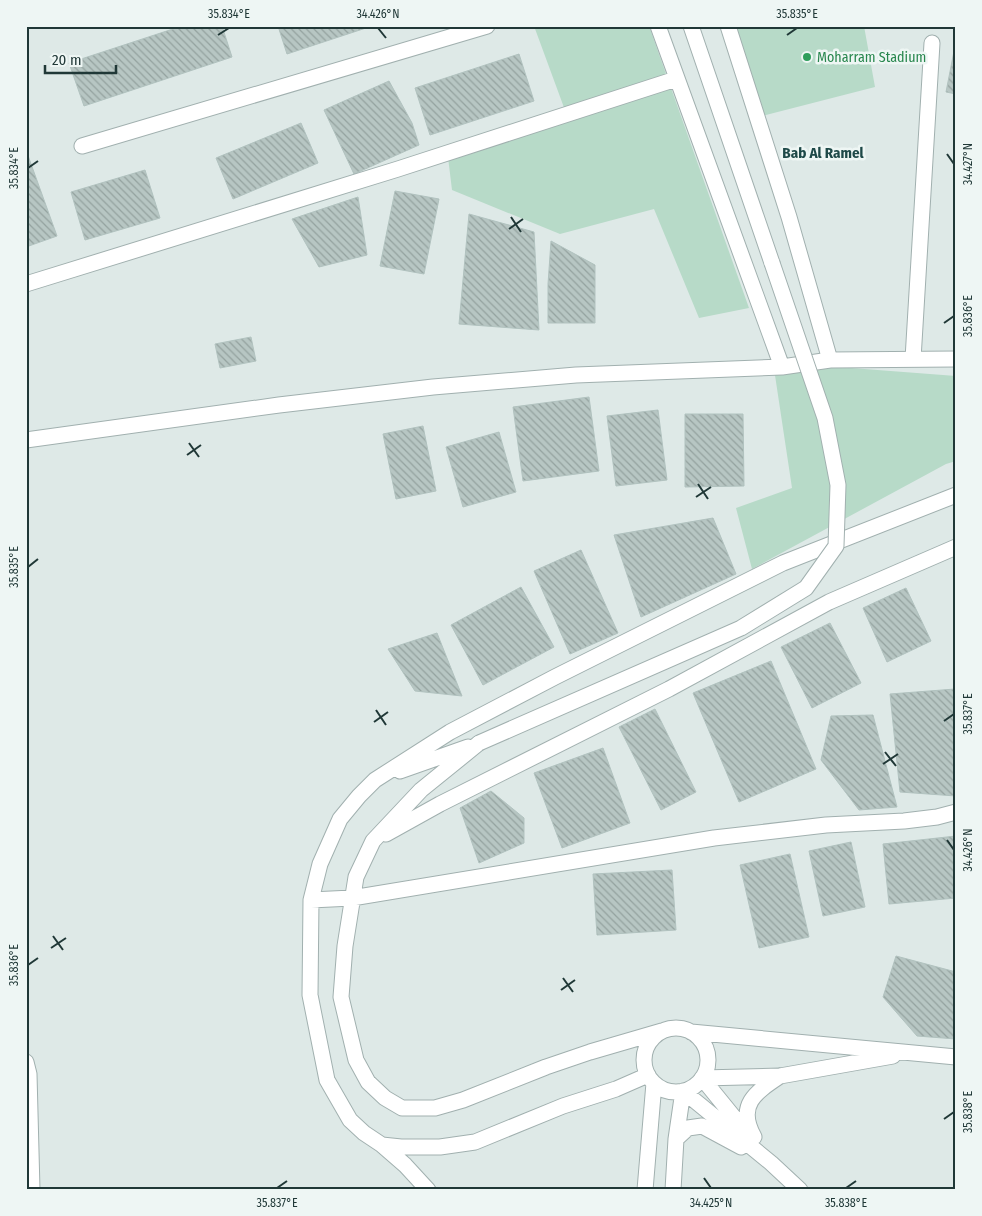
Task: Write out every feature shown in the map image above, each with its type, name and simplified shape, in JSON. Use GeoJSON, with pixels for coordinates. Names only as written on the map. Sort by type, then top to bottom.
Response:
{"type":"FeatureCollection","features":[{"type":"Feature","properties":{"kind":"street"},"geometry":{"type":"LineString","coordinates":[[82,146],[487,26]]}},
{"type":"Feature","properties":{"kind":"street"},"geometry":{"type":"LineString","coordinates":[[658,26],[782,367]]}},
{"type":"Feature","properties":{"kind":"street"},"geometry":{"type":"LineString","coordinates":[[375,780],[479,743],[741,628],[806,588],[836,546],[838,485],[824,418],[691,26]]}},
{"type":"Feature","properties":{"kind":"street"},"geometry":{"type":"LineString","coordinates":[[728,26],[788,216],[830,360]]}},
{"type":"Feature","properties":{"kind":"street"},"geometry":{"type":"LineString","coordinates":[[913,359],[932,43]]}},
{"type":"Feature","properties":{"kind":"street"},"geometry":{"type":"LineString","coordinates":[[26,284],[398,169],[676,79]]}},
{"type":"Feature","properties":{"kind":"street"},"geometry":{"type":"LineString","coordinates":[[26,440],[279,405],[433,387],[576,376],[782,367],[830,360],[956,358]]}},
{"type":"Feature","properties":{"kind":"street"},"geometry":{"type":"LineString","coordinates":[[428,1190],[405,1165],[350,1120],[327,1080],[310,995],[311,900],[320,864],[340,820],[359,796],[375,780],[450,732],[555,677],[783,563],[956,494]]}},
{"type":"Feature","properties":{"kind":"street"},"geometry":{"type":"LineString","coordinates":[[373,841],[440,804],[669,690],[829,602],[956,547]]}},
{"type":"Feature","properties":{"kind":"street"},"geometry":{"type":"LineString","coordinates":[[479,743],[421,790],[373,841],[356,877],[345,946],[341,997],[356,1060],[368,1082],[385,1098],[402,1108],[435,1108],[464,1100],[546,1067],[590,1052],[671,1028],[681,1028],[699,1038],[705,1048],[707,1063],[702,1078],[684,1091],[673,1092],[663,1089],[651,1079]]}},
{"type":"Feature","properties":{"kind":"street"},"geometry":{"type":"LineString","coordinates":[[311,900],[352,898],[714,838],[826,826],[904,821],[937,817],[956,812]]}},
{"type":"Feature","properties":{"kind":"street"},"geometry":{"type":"LineString","coordinates":[[645,1190],[651,1079],[644,1060],[647,1046],[653,1037],[662,1031]]}},
{"type":"Feature","properties":{"kind":"street"},"geometry":{"type":"LineString","coordinates":[[691,1032],[956,1057]]}},
{"type":"Feature","properties":{"kind":"street"},"geometry":{"type":"LineString","coordinates":[[702,1078],[780,1076],[912,1052]]}},
{"type":"Feature","properties":{"kind":"street"},"geometry":{"type":"LineString","coordinates":[[26,1062],[29,1074],[32,1190]]}},
{"type":"Feature","properties":{"kind":"street"},"geometry":{"type":"LineString","coordinates":[[771,1163],[750,1130],[749,1106],[758,1090],[780,1076]]}},
{"type":"Feature","properties":{"kind":"street"},"geometry":{"type":"LineString","coordinates":[[702,1078],[771,1163]]}},
{"type":"Feature","properties":{"kind":"street"},"geometry":{"type":"LineString","coordinates":[[382,1145],[440,1148],[475,1142],[563,1106],[651,1079]]}},
{"type":"Feature","properties":{"kind":"street"},"geometry":{"type":"LineString","coordinates":[[684,1091],[771,1163],[800,1190]]}},
{"type":"Feature","properties":{"kind":"street"},"geometry":{"type":"LineString","coordinates":[[673,1190],[676,1139],[684,1091]]}},
{"type":"Feature","properties":{"kind":"street"},"geometry":{"type":"LineString","coordinates":[[676,1139],[688,1128],[702,1126],[771,1163]]}},
{"type":"Feature","properties":{"kind":"green space"},"geometry":{"type":"Polygon","coordinates":[[[534,26],[649,26],[749,308],[699,318],[654,209],[560,234],[452,190],[447,149],[566,113],[534,26]]]}},
{"type":"Feature","properties":{"kind":"green space","name":"Moharram Stadium"},"geometry":{"type":"Polygon","coordinates":[[[735,26],[864,26],[875,87],[762,116],[735,26]]]}},
{"type":"Feature","properties":{"kind":"green space"},"geometry":{"type":"Polygon","coordinates":[[[773,362],[956,376],[956,461],[946,464],[752,569],[736,508],[792,488],[773,362]]]}},
{"type":"Feature","properties":{"kind":"building"},"geometry":{"type":"Polygon","coordinates":[[[182,26],[222,26],[232,57],[84,106],[69,63],[182,26]]]}},
{"type":"Feature","properties":{"kind":"building"},"geometry":{"type":"Polygon","coordinates":[[[278,26],[372,26],[287,54],[278,26]]]}},
{"type":"Feature","properties":{"kind":"building"},"geometry":{"type":"Polygon","coordinates":[[[956,41],[956,94],[946,92],[956,41]]]}},
{"type":"Feature","properties":{"kind":"building"},"geometry":{"type":"Polygon","coordinates":[[[519,54],[534,101],[430,135],[415,88],[519,54]]]}},
{"type":"Feature","properties":{"kind":"building"},"geometry":{"type":"Polygon","coordinates":[[[389,81],[412,123],[419,145],[354,174],[324,110],[389,81]]]}},
{"type":"Feature","properties":{"kind":"building"},"geometry":{"type":"Polygon","coordinates":[[[301,123],[318,163],[233,199],[216,158],[301,123]]]}},
{"type":"Feature","properties":{"kind":"building"},"geometry":{"type":"Polygon","coordinates":[[[26,150],[57,236],[26,247],[26,150]]]}},
{"type":"Feature","properties":{"kind":"building"},"geometry":{"type":"Polygon","coordinates":[[[145,170],[160,218],[85,240],[71,192],[145,170]]]}},
{"type":"Feature","properties":{"kind":"building"},"geometry":{"type":"Polygon","coordinates":[[[395,191],[439,199],[424,274],[380,266],[395,191]]]}},
{"type":"Feature","properties":{"kind":"building"},"geometry":{"type":"Polygon","coordinates":[[[358,197],[367,255],[319,267],[292,219],[358,197]]]}},
{"type":"Feature","properties":{"kind":"building"},"geometry":{"type":"Polygon","coordinates":[[[469,214],[534,232],[539,330],[459,324],[469,214]]]}},
{"type":"Feature","properties":{"kind":"building"},"geometry":{"type":"Polygon","coordinates":[[[551,241],[595,265],[595,323],[548,323],[551,241]]]}},
{"type":"Feature","properties":{"kind":"building"},"geometry":{"type":"Polygon","coordinates":[[[251,337],[256,361],[220,368],[215,344],[251,337]]]}},
{"type":"Feature","properties":{"kind":"building"},"geometry":{"type":"Polygon","coordinates":[[[589,397],[599,471],[523,481],[513,407],[589,397]]]}},
{"type":"Feature","properties":{"kind":"building"},"geometry":{"type":"Polygon","coordinates":[[[658,410],[667,480],[616,486],[607,416],[658,410]]]}},
{"type":"Feature","properties":{"kind":"building"},"geometry":{"type":"Polygon","coordinates":[[[685,414],[743,414],[744,486],[685,487],[685,414]]]}},
{"type":"Feature","properties":{"kind":"building"},"geometry":{"type":"Polygon","coordinates":[[[423,426],[436,491],[396,499],[383,434],[423,426]]]}},
{"type":"Feature","properties":{"kind":"building"},"geometry":{"type":"Polygon","coordinates":[[[499,432],[516,492],[463,507],[446,447],[499,432]]]}},
{"type":"Feature","properties":{"kind":"building"},"geometry":{"type":"Polygon","coordinates":[[[713,518],[736,574],[641,617],[614,535],[713,518]]]}},
{"type":"Feature","properties":{"kind":"building"},"geometry":{"type":"Polygon","coordinates":[[[581,550],[618,633],[570,654],[534,571],[581,550]]]}},
{"type":"Feature","properties":{"kind":"building"},"geometry":{"type":"Polygon","coordinates":[[[521,587],[554,647],[483,685],[451,625],[521,587]]]}},
{"type":"Feature","properties":{"kind":"building"},"geometry":{"type":"Polygon","coordinates":[[[906,588],[931,641],[887,662],[863,608],[906,588]]]}},
{"type":"Feature","properties":{"kind":"building"},"geometry":{"type":"Polygon","coordinates":[[[830,623],[861,683],[812,708],[781,647],[830,623]]]}},
{"type":"Feature","properties":{"kind":"building"},"geometry":{"type":"Polygon","coordinates":[[[437,633],[462,696],[415,691],[388,649],[437,633]]]}},
{"type":"Feature","properties":{"kind":"building"},"geometry":{"type":"Polygon","coordinates":[[[771,661],[816,769],[739,802],[693,693],[771,661]]]}},
{"type":"Feature","properties":{"kind":"building"},"geometry":{"type":"Polygon","coordinates":[[[955,689],[956,796],[900,792],[890,694],[955,689]]]}},
{"type":"Feature","properties":{"kind":"building"},"geometry":{"type":"Polygon","coordinates":[[[655,709],[696,792],[661,810],[619,727],[655,709]]]}},
{"type":"Feature","properties":{"kind":"building"},"geometry":{"type":"Polygon","coordinates":[[[873,715],[897,807],[859,810],[821,760],[831,716],[873,715]]]}},
{"type":"Feature","properties":{"kind":"building"},"geometry":{"type":"Polygon","coordinates":[[[603,748],[630,823],[562,848],[534,773],[603,748]]]}},
{"type":"Feature","properties":{"kind":"building"},"geometry":{"type":"Polygon","coordinates":[[[491,791],[524,818],[524,843],[479,863],[460,808],[491,791]]]}},
{"type":"Feature","properties":{"kind":"building"},"geometry":{"type":"Polygon","coordinates":[[[956,836],[956,898],[889,904],[883,844],[956,836]]]}},
{"type":"Feature","properties":{"kind":"building"},"geometry":{"type":"Polygon","coordinates":[[[851,842],[865,907],[823,916],[809,851],[851,842]]]}},
{"type":"Feature","properties":{"kind":"building"},"geometry":{"type":"Polygon","coordinates":[[[790,854],[809,937],[759,948],[740,865],[790,854]]]}},
{"type":"Feature","properties":{"kind":"building"},"geometry":{"type":"Polygon","coordinates":[[[672,870],[676,930],[597,935],[593,874],[672,870]]]}},
{"type":"Feature","properties":{"kind":"building"},"geometry":{"type":"Polygon","coordinates":[[[896,956],[956,972],[956,1039],[917,1036],[883,997],[896,956]]]}},
{"type":"Feature","properties":{"kind":"place","name":"Moharram Stadium"},"geometry":{"type":"Point","coordinates":[807,57]}},
{"type":"Feature","properties":{"kind":"district","name":"Bab Al Ramel"},"geometry":{"type":"Point","coordinates":[823,153]}}]}
